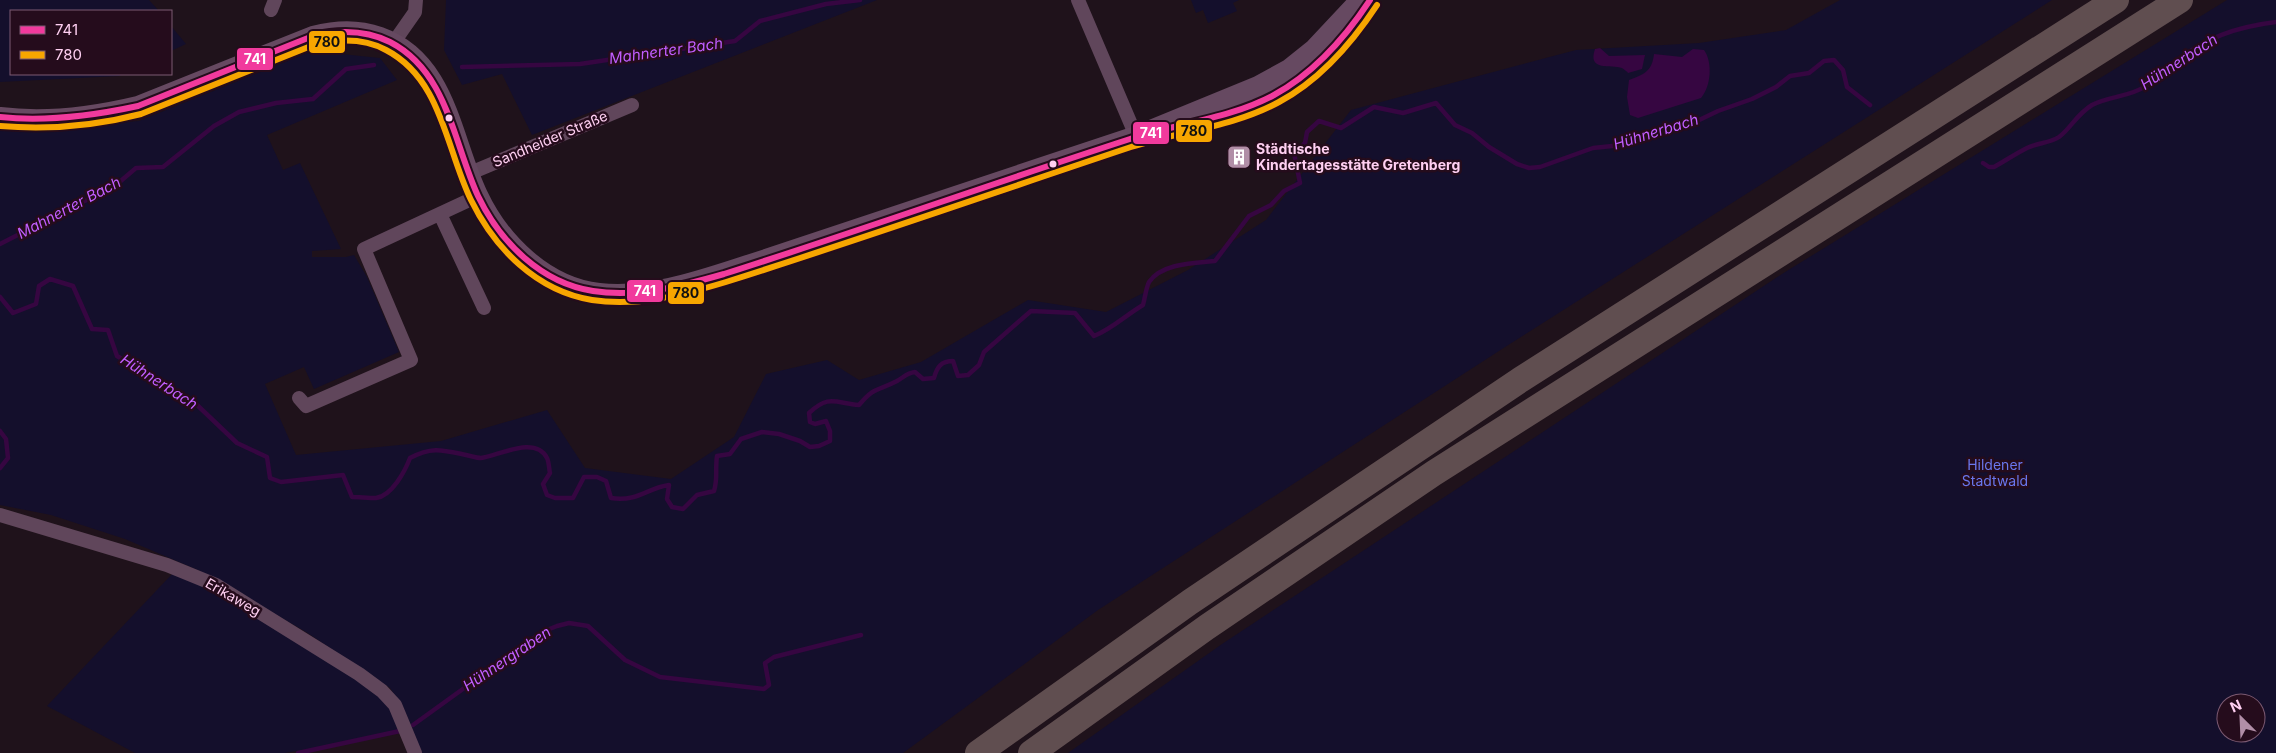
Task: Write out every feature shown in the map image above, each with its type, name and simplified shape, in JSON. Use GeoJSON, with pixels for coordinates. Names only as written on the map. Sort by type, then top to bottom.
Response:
{"type":"FeatureCollection","features":[{"type":"Feature","properties":{"kind":"highway"},"geometry":{"type":"LineString","coordinates":[[978,753],[1206,591],[1520,380],[2116,0]]}},
{"type":"Feature","properties":{"kind":"highway"},"geometry":{"type":"LineString","coordinates":[[1031,753],[1215,621],[1434,473],[2180,0]]}},
{"type":"Feature","properties":{"kind":"street"},"geometry":{"type":"LineString","coordinates":[[394,42],[415,12],[416,0]]}},
{"type":"Feature","properties":{"kind":"street"},"geometry":{"type":"LineString","coordinates":[[1078,0],[1136,136]]}},
{"type":"Feature","properties":{"kind":"street"},"geometry":{"type":"LineString","coordinates":[[0,117],[47,120],[80,118],[138,106],[326,32],[340,30],[366,33],[394,42],[419,62],[436,86],[478,196],[488,214],[506,238],[546,274],[562,282],[598,293],[638,293],[702,279],[757,262],[1136,136],[1258,86],[1289,69],[1314,49],[1360,0]]}},
{"type":"Feature","properties":{"kind":"street"},"geometry":{"type":"LineString","coordinates":[[1136,136],[1232,112],[1275,95],[1296,81],[1340,41],[1370,0]]}},
{"type":"Feature","properties":{"kind":"street","name":"Sandheider Straße"},"geometry":{"type":"LineString","coordinates":[[468,174],[632,105]]}},
{"type":"Feature","properties":{"kind":"street"},"geometry":{"type":"LineString","coordinates":[[299,398],[306,406],[411,360],[364,249],[478,196]]}},
{"type":"Feature","properties":{"kind":"street"},"geometry":{"type":"LineString","coordinates":[[440,214],[484,308]]}},
{"type":"Feature","properties":{"kind":"street","name":"Erikaweg"},"geometry":{"type":"LineString","coordinates":[[0,514],[167,565],[216,586],[359,674],[382,691],[395,705],[415,753]]}},
{"type":"Feature","properties":{"kind":"green space"},"geometry":{"type":"Polygon","coordinates":[[[0,0],[149,0],[158,10],[10,10],[10,75],[121,75],[0,82],[0,0]]]}},
{"type":"Feature","properties":{"kind":"green space"},"geometry":{"type":"Polygon","coordinates":[[[446,0],[877,0],[532,135],[502,74],[462,85],[444,50],[446,0]]]}},
{"type":"Feature","properties":{"kind":"green space"},"geometry":{"type":"Polygon","coordinates":[[[1191,0],[1239,0],[1233,3],[1237,11],[1208,23],[1203,10],[1196,13],[1191,0]]]}},
{"type":"Feature","properties":{"kind":"green space"},"geometry":{"type":"Polygon","coordinates":[[[1840,0],[2052,0],[1502,349],[1098,610],[903,753],[421,753],[403,708],[390,688],[306,632],[200,571],[125,539],[51,515],[0,505],[0,128],[44,129],[139,121],[312,51],[380,58],[397,80],[267,135],[283,170],[300,163],[341,249],[312,251],[312,257],[346,257],[354,255],[367,277],[399,352],[314,389],[304,367],[265,384],[296,455],[441,441],[547,410],[585,468],[671,479],[734,437],[766,374],[827,360],[859,380],[921,362],[1028,300],[1106,312],[1188,270],[1266,220],[1351,110],[1576,50],[1699,43],[1786,30],[1840,0]]]}},
{"type":"Feature","properties":{"kind":"green space","name":"Hildener Stadtwald"},"geometry":{"type":"Polygon","coordinates":[[[2227,0],[2276,0],[2276,753],[1068,753],[1222,644],[1782,274],[2227,0]]]}},
{"type":"Feature","properties":{"kind":"green space"},"geometry":{"type":"Polygon","coordinates":[[[172,27],[186,44],[172,51],[172,27]]]}},
{"type":"Feature","properties":{"kind":"green space"},"geometry":{"type":"Polygon","coordinates":[[[174,572],[226,597],[379,693],[394,709],[403,732],[285,753],[135,753],[47,706],[174,572]]]}},
{"type":"Feature","properties":{"kind":"shaded area"},"geometry":{"type":"Polygon","coordinates":[[[1600,48],[1609,56],[1645,55],[1642,69],[1628,73],[1622,68],[1597,64],[1593,56],[1595,49],[1600,48]]]}},
{"type":"Feature","properties":{"kind":"shaded area"},"geometry":{"type":"Polygon","coordinates":[[[1693,49],[1704,50],[1709,61],[1709,81],[1701,98],[1638,118],[1630,115],[1627,97],[1629,80],[1649,69],[1654,54],[1682,57],[1693,49]]]}},
{"type":"Feature","properties":{"kind":"waterway","name":"Mahnerter Bach"},"geometry":{"type":"LineString","coordinates":[[462,67],[580,64],[735,41],[760,21],[826,4],[860,0]]}},
{"type":"Feature","properties":{"kind":"waterway","name":"Hühnerbach"},"geometry":{"type":"LineString","coordinates":[[1983,163],[1989,167],[1994,167],[2027,148],[2059,137],[2092,105],[2140,90],[2196,47],[2221,35],[2247,27],[2276,22]]}},
{"type":"Feature","properties":{"kind":"waterway","name":"Hühnerbach"},"geometry":{"type":"LineString","coordinates":[[0,297],[13,313],[36,304],[39,286],[50,279],[73,286],[92,329],[108,330],[117,356],[196,404],[237,443],[267,457],[270,478],[281,482],[343,475],[352,497],[376,498],[387,493],[392,488],[401,476],[410,458],[418,454],[438,450],[481,458],[525,447],[541,451],[547,458],[550,473],[543,484],[547,495],[555,498],[573,498],[584,477],[597,477],[606,481],[611,498],[628,498],[669,485],[667,499],[672,507],[683,509],[697,495],[714,491],[717,456],[730,454],[741,439],[762,432],[779,434],[800,441],[810,447],[819,446],[830,441],[830,431],[826,421],[815,424],[810,422],[809,413],[822,403],[832,401],[859,405],[873,392],[910,373],[915,372],[923,379],[934,378],[940,365],[949,361],[953,361],[958,376],[968,375],[979,365],[984,352],[1031,311],[1075,313],[1094,336],[1107,330],[1143,305],[1148,284],[1155,276],[1162,271],[1179,265],[1215,261],[1249,216],[1271,205],[1284,191],[1300,183],[1294,153],[1305,143],[1307,132],[1319,121],[1341,128],[1374,107],[1403,113],[1436,103],[1455,125],[1472,133],[1489,147],[1517,164],[1529,168],[1540,167],[1593,148],[1622,145],[1695,122],[1718,111],[1752,99],[1776,87],[1790,76],[1809,73],[1824,61],[1834,60],[1843,70],[1847,87],[1870,105]]}},
{"type":"Feature","properties":{"kind":"waterway","name":"Mahnerter Bach"},"geometry":{"type":"LineString","coordinates":[[0,244],[116,185],[136,168],[163,167],[214,126],[239,112],[276,103],[313,99],[346,69],[374,65]]}},
{"type":"Feature","properties":{"kind":"waterway"},"geometry":{"type":"LineString","coordinates":[[0,431],[6,439],[8,458],[0,468]]}},
{"type":"Feature","properties":{"kind":"waterway","name":"Hühnergraben"},"geometry":{"type":"LineString","coordinates":[[413,725],[542,632],[569,623],[588,626],[625,660],[660,677],[764,689],[769,685],[765,663],[774,657],[861,635]]}},
{"type":"Feature","properties":{"kind":"waterway","name":"Hühnergraben"},"geometry":{"type":"LineString","coordinates":[[298,753],[400,731]]}},
{"type":"Feature","properties":{"kind":"transit line","name":"741"},"geometry":{"type":"LineString","coordinates":[[0,117],[35,119],[69,117],[104,113],[138,106],[313,36],[342,32],[372,35],[390,42],[409,55],[425,71],[437,90],[446,110],[478,196],[498,229],[524,258],[540,270],[574,287],[610,293],[643,292],[692,283],[724,274],[1130,139],[1239,110],[1257,103],[1289,86],[1328,54],[1370,0]]}},
{"type":"Feature","properties":{"kind":"transit line","name":"780"},"geometry":{"type":"LineString","coordinates":[[0,126],[36,128],[71,126],[124,118],[141,114],[316,44],[334,41],[369,43],[386,50],[405,63],[419,78],[431,97],[440,117],[471,200],[492,235],[505,251],[536,277],[572,295],[609,302],[643,301],[677,295],[726,282],[1131,147],[1225,123],[1261,110],[1294,93],[1321,72],[1346,47],[1377,5]]}},
{"type":"Feature","properties":{"kind":"place","name":"Städtische Kindertagesstätte Gretenberg"},"geometry":{"type":"Point","coordinates":[1239,157]}}]}
